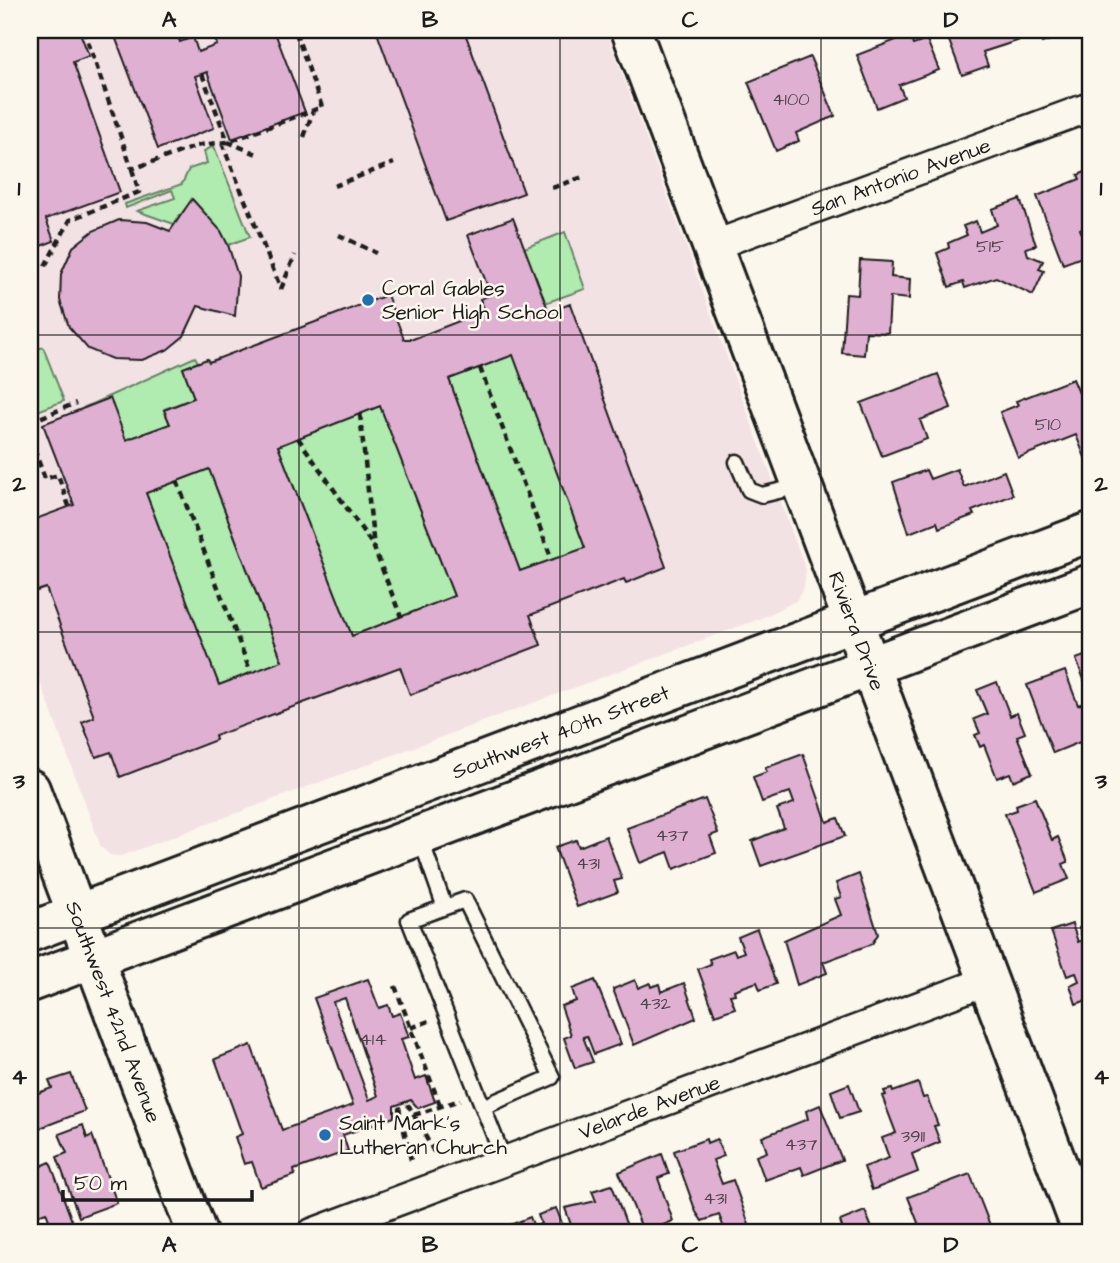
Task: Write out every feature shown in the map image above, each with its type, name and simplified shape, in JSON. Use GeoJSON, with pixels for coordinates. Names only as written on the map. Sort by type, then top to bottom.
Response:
{"type":"FeatureCollection","features":[{"type":"Feature","properties":{"kind":"main road","name":"Riviera Drive"},"geometry":{"type":"LineString","coordinates":[[631,30],[800,486],[1083,1233]]}},
{"type":"Feature","properties":{"kind":"main road","name":"Southwest 40th Street"},"geometry":{"type":"LineString","coordinates":[[30,932],[1090,532]]}},
{"type":"Feature","properties":{"kind":"main road"},"geometry":{"type":"LineString","coordinates":[[30,982],[1090,584]]}},
{"type":"Feature","properties":{"kind":"main road","name":"Southwest 42nd Avenue"},"geometry":{"type":"LineString","coordinates":[[30,789],[193,1232]]}},
{"type":"Feature","properties":{"kind":"street","name":"San Antonio Avenue"},"geometry":{"type":"LineString","coordinates":[[712,246],[1090,107]]}},
{"type":"Feature","properties":{"kind":"street","name":"Velarde Avenue"},"geometry":{"type":"LineString","coordinates":[[312,1233],[506,1163],[989,980]]}},
{"type":"Feature","properties":{"kind":"lane"},"geometry":{"type":"LineString","coordinates":[[737,462],[749,490],[762,495],[800,486]]}},
{"type":"Feature","properties":{"kind":"lane"},"geometry":{"type":"LineString","coordinates":[[420,836],[444,905]]}},
{"type":"Feature","properties":{"kind":"lane"},"geometry":{"type":"LineString","coordinates":[[483,1107],[552,1077],[465,900],[444,905],[408,920],[483,1107],[506,1163]]}},
{"type":"Feature","properties":{"kind":"path"},"geometry":{"type":"LineString","coordinates":[[45,266],[70,220],[139,192],[84,30]]}},
{"type":"Feature","properties":{"kind":"path"},"geometry":{"type":"LineString","coordinates":[[186,30],[189,39]]}},
{"type":"Feature","properties":{"kind":"path"},"geometry":{"type":"LineString","coordinates":[[132,169],[200,145],[225,143],[322,107],[296,33]]}},
{"type":"Feature","properties":{"kind":"path"},"geometry":{"type":"LineString","coordinates":[[202,74],[225,143],[281,289],[295,255]]}},
{"type":"Feature","properties":{"kind":"path"},"geometry":{"type":"LineString","coordinates":[[303,137],[314,110]]}},
{"type":"Feature","properties":{"kind":"path"},"geometry":{"type":"LineString","coordinates":[[225,143],[257,154]]}},
{"type":"Feature","properties":{"kind":"path"},"geometry":{"type":"LineString","coordinates":[[334,186],[394,163]]}},
{"type":"Feature","properties":{"kind":"path"},"geometry":{"type":"LineString","coordinates":[[552,188],[583,177]]}},
{"type":"Feature","properties":{"kind":"path"},"geometry":{"type":"LineString","coordinates":[[339,235],[376,253]]}},
{"type":"Feature","properties":{"kind":"path"},"geometry":{"type":"LineString","coordinates":[[480,368],[552,559]]}},
{"type":"Feature","properties":{"kind":"path"},"geometry":{"type":"LineString","coordinates":[[30,422],[76,403]]}},
{"type":"Feature","properties":{"kind":"path"},"geometry":{"type":"LineString","coordinates":[[360,414],[374,548]]}},
{"type":"Feature","properties":{"kind":"path"},"geometry":{"type":"LineString","coordinates":[[30,438],[45,480],[58,475],[69,506]]}},
{"type":"Feature","properties":{"kind":"path"},"geometry":{"type":"LineString","coordinates":[[298,438],[374,548],[401,617]]}},
{"type":"Feature","properties":{"kind":"path"},"geometry":{"type":"LineString","coordinates":[[177,481],[251,673]]}},
{"type":"Feature","properties":{"kind":"path"},"geometry":{"type":"LineString","coordinates":[[395,986],[441,1108]]}},
{"type":"Feature","properties":{"kind":"path"},"geometry":{"type":"LineString","coordinates":[[411,1028],[433,1020]]}},
{"type":"Feature","properties":{"kind":"path"},"geometry":{"type":"LineString","coordinates":[[414,1115],[441,1108],[469,1096]]}},
{"type":"Feature","properties":{"kind":"path"},"geometry":{"type":"LineString","coordinates":[[411,1160],[399,1109],[409,1105],[434,1152]]}},
{"type":"Feature","properties":{"kind":"shaded area","name":"Coral Gables Senior High School"},"geometry":{"type":"Polygon","coordinates":[[[30,30],[606,30],[806,570],[804,587],[796,601],[759,619],[121,856],[110,855],[101,847],[30,654],[30,30]]]}},
{"type":"Feature","properties":{"kind":"green space"},"geometry":{"type":"Polygon","coordinates":[[[214,146],[250,237],[228,245],[192,200],[174,224],[137,211],[175,198],[172,190],[126,208],[125,204],[182,184],[189,169],[207,163],[204,151],[214,146]]]}},
{"type":"Feature","properties":{"kind":"green space"},"geometry":{"type":"Polygon","coordinates":[[[565,232],[585,289],[545,303],[524,248],[565,232]]]}},
{"type":"Feature","properties":{"kind":"green space"},"geometry":{"type":"Polygon","coordinates":[[[43,347],[64,401],[35,412],[30,410],[30,352],[43,347]]]}},
{"type":"Feature","properties":{"kind":"green space"},"geometry":{"type":"Polygon","coordinates":[[[513,355],[585,548],[520,571],[449,379],[513,355]]]}},
{"type":"Feature","properties":{"kind":"green space"},"geometry":{"type":"Polygon","coordinates":[[[195,357],[198,362],[183,368],[194,398],[164,409],[170,424],[126,440],[110,399],[83,408],[195,357]]]}},
{"type":"Feature","properties":{"kind":"green space"},"geometry":{"type":"Polygon","coordinates":[[[380,406],[454,596],[352,636],[278,446],[380,406]]]}},
{"type":"Feature","properties":{"kind":"green space"},"geometry":{"type":"Polygon","coordinates":[[[209,469],[282,661],[219,685],[146,493],[209,469]]]}},
{"type":"Feature","properties":{"kind":"building"},"geometry":{"type":"Polygon","coordinates":[[[30,30],[79,30],[89,56],[73,62],[120,192],[46,219],[54,241],[30,250],[30,30]]]}},
{"type":"Feature","properties":{"kind":"building"},"geometry":{"type":"Polygon","coordinates":[[[142,30],[175,30],[180,42],[193,37],[198,52],[217,45],[213,33],[222,30],[274,30],[305,112],[232,139],[207,72],[195,76],[214,128],[158,149],[116,39],[142,30]]]}},
{"type":"Feature","properties":{"kind":"building"},"geometry":{"type":"Polygon","coordinates":[[[376,30],[452,30],[454,36],[465,33],[524,193],[446,221],[376,30]]]}},
{"type":"Feature","properties":{"kind":"building"},"geometry":{"type":"Polygon","coordinates":[[[945,30],[1020,30],[1023,39],[983,52],[988,66],[962,75],[945,30]]]}},
{"type":"Feature","properties":{"kind":"building"},"geometry":{"type":"Polygon","coordinates":[[[1036,30],[1066,30],[1068,33],[1042,43],[1036,30]]]}},
{"type":"Feature","properties":{"kind":"building"},"geometry":{"type":"Polygon","coordinates":[[[909,35],[913,45],[927,40],[939,70],[899,85],[904,97],[877,108],[857,55],[909,35]]]}},
{"type":"Feature","properties":{"kind":"building"},"geometry":{"type":"Polygon","coordinates":[[[810,57],[835,116],[796,133],[799,141],[776,151],[748,82],[810,57]]]}},
{"type":"Feature","properties":{"kind":"building"},"geometry":{"type":"Polygon","coordinates":[[[1090,170],[1090,225],[1080,229],[1090,254],[1063,264],[1037,196],[1080,179],[1078,175],[1090,170]]]}},
{"type":"Feature","properties":{"kind":"building"},"geometry":{"type":"Polygon","coordinates":[[[192,199],[221,231],[228,245],[238,276],[235,316],[198,306],[184,336],[167,350],[142,360],[112,359],[88,349],[69,327],[60,300],[61,274],[73,247],[93,231],[119,220],[147,222],[170,231],[192,199]]]}},
{"type":"Feature","properties":{"kind":"building"},"geometry":{"type":"Polygon","coordinates":[[[1020,199],[1036,245],[1026,248],[1028,255],[1043,261],[1039,269],[1044,271],[1033,295],[996,277],[965,288],[963,282],[949,287],[937,253],[949,248],[948,243],[967,235],[963,226],[976,221],[980,232],[997,225],[992,209],[1020,199]]]}},
{"type":"Feature","properties":{"kind":"building"},"geometry":{"type":"Polygon","coordinates":[[[513,218],[549,312],[570,304],[666,567],[626,583],[624,579],[530,615],[541,645],[410,695],[400,667],[215,736],[216,740],[120,777],[111,752],[96,757],[82,722],[94,717],[46,588],[34,592],[30,581],[30,516],[35,514],[36,519],[74,505],[43,424],[110,398],[126,440],[170,424],[164,410],[194,398],[183,368],[207,359],[209,362],[387,295],[404,339],[413,339],[485,311],[480,299],[491,295],[468,235],[513,218]],[[513,355],[449,379],[520,571],[585,548],[513,355]],[[380,406],[278,446],[352,636],[454,596],[380,406]],[[209,469],[146,493],[219,685],[282,661],[209,469]]]}},
{"type":"Feature","properties":{"kind":"building"},"geometry":{"type":"Polygon","coordinates":[[[860,260],[892,262],[891,277],[910,279],[909,299],[890,297],[888,333],[866,332],[864,355],[842,353],[846,294],[858,295],[860,260]]]}},
{"type":"Feature","properties":{"kind":"building"},"geometry":{"type":"Polygon","coordinates":[[[938,374],[951,408],[920,420],[927,439],[882,456],[861,403],[938,374]]]}},
{"type":"Feature","properties":{"kind":"building"},"geometry":{"type":"Polygon","coordinates":[[[1073,379],[1079,393],[1090,389],[1090,470],[1076,435],[1018,458],[1000,412],[1018,405],[1016,401],[1073,379]]]}},
{"type":"Feature","properties":{"kind":"building"},"geometry":{"type":"Polygon","coordinates":[[[957,469],[964,487],[1004,471],[1013,495],[972,511],[974,515],[939,528],[937,522],[909,533],[893,482],[926,470],[930,479],[957,469]]]}},
{"type":"Feature","properties":{"kind":"building"},"geometry":{"type":"Polygon","coordinates":[[[1090,654],[1090,695],[1076,659],[1090,654]]]}},
{"type":"Feature","properties":{"kind":"building"},"geometry":{"type":"Polygon","coordinates":[[[1065,671],[1078,705],[1084,703],[1090,719],[1090,738],[1053,753],[1027,685],[1065,671]]]}},
{"type":"Feature","properties":{"kind":"building"},"geometry":{"type":"Polygon","coordinates":[[[997,682],[1010,716],[1017,713],[1025,733],[1017,736],[1032,773],[1013,781],[1010,773],[997,778],[984,745],[980,747],[975,735],[980,733],[974,719],[987,714],[977,690],[997,682]]]}},
{"type":"Feature","properties":{"kind":"building"},"geometry":{"type":"Polygon","coordinates":[[[803,754],[827,822],[838,818],[845,836],[761,866],[752,841],[784,828],[777,809],[794,803],[790,792],[762,802],[753,777],[767,772],[765,768],[803,754]]]}},
{"type":"Feature","properties":{"kind":"building"},"geometry":{"type":"Polygon","coordinates":[[[1035,798],[1052,840],[1058,837],[1068,862],[1063,864],[1069,879],[1036,892],[1005,814],[1017,810],[1016,805],[1035,798]]]}},
{"type":"Feature","properties":{"kind":"building"},"geometry":{"type":"Polygon","coordinates":[[[705,799],[718,833],[710,836],[716,853],[674,869],[668,852],[640,863],[627,828],[705,799]]]}},
{"type":"Feature","properties":{"kind":"building"},"geometry":{"type":"Polygon","coordinates":[[[606,836],[622,879],[614,881],[618,892],[577,907],[555,847],[576,840],[579,847],[606,836]]]}},
{"type":"Feature","properties":{"kind":"building"},"geometry":{"type":"Polygon","coordinates":[[[859,874],[878,934],[872,944],[823,962],[827,973],[797,985],[784,940],[841,915],[835,899],[841,897],[836,883],[859,874]]]}},
{"type":"Feature","properties":{"kind":"building"},"geometry":{"type":"Polygon","coordinates":[[[1090,923],[1090,999],[1076,1004],[1070,985],[1079,981],[1076,973],[1067,976],[1051,931],[1072,924],[1078,942],[1083,940],[1079,928],[1090,923]]]}},
{"type":"Feature","properties":{"kind":"building"},"geometry":{"type":"Polygon","coordinates":[[[757,929],[776,984],[760,990],[757,982],[734,990],[735,994],[730,995],[735,1008],[715,1015],[698,969],[711,964],[709,959],[734,950],[736,955],[744,952],[738,937],[757,929]]]}},
{"type":"Feature","properties":{"kind":"building"},"geometry":{"type":"Polygon","coordinates":[[[368,979],[379,1008],[388,1005],[392,1016],[400,1013],[409,1037],[401,1039],[415,1080],[426,1076],[435,1102],[418,1108],[411,1100],[394,1106],[394,1117],[343,1135],[348,1151],[294,1170],[295,1175],[261,1187],[252,1162],[244,1164],[235,1137],[242,1134],[215,1059],[251,1045],[282,1130],[353,1105],[314,998],[368,979]],[[345,998],[333,1002],[369,1100],[378,1096],[345,998]]]}},
{"type":"Feature","properties":{"kind":"building"},"geometry":{"type":"Polygon","coordinates":[[[595,980],[621,1044],[594,1054],[587,1036],[583,1037],[593,1062],[575,1068],[564,1038],[571,1035],[561,1006],[576,1001],[572,989],[595,980]]]}},
{"type":"Feature","properties":{"kind":"building"},"geometry":{"type":"Polygon","coordinates":[[[635,980],[638,988],[650,983],[651,987],[659,984],[661,992],[684,983],[696,1018],[634,1045],[613,989],[635,980]]]}},
{"type":"Feature","properties":{"kind":"building"},"geometry":{"type":"Polygon","coordinates":[[[71,1074],[85,1111],[32,1131],[30,1096],[52,1088],[49,1081],[71,1074]]]}},
{"type":"Feature","properties":{"kind":"building"},"geometry":{"type":"Polygon","coordinates":[[[918,1083],[923,1098],[927,1097],[938,1125],[934,1126],[940,1142],[912,1154],[918,1172],[872,1190],[864,1167],[889,1158],[882,1138],[896,1133],[882,1096],[886,1095],[884,1091],[892,1089],[893,1092],[918,1083]]]}},
{"type":"Feature","properties":{"kind":"building"},"geometry":{"type":"Polygon","coordinates":[[[849,1084],[859,1112],[840,1118],[831,1091],[849,1084]]]}},
{"type":"Feature","properties":{"kind":"building"},"geometry":{"type":"Polygon","coordinates":[[[820,1105],[842,1160],[804,1175],[801,1167],[765,1180],[756,1156],[767,1152],[762,1137],[808,1119],[806,1111],[820,1105]]]}},
{"type":"Feature","properties":{"kind":"building"},"geometry":{"type":"Polygon","coordinates":[[[83,1125],[87,1138],[92,1135],[117,1203],[79,1217],[57,1157],[67,1153],[59,1134],[83,1125]]]}},
{"type":"Feature","properties":{"kind":"building"},"geometry":{"type":"Polygon","coordinates":[[[706,1139],[707,1143],[717,1139],[724,1156],[713,1160],[722,1184],[733,1180],[752,1233],[726,1233],[719,1215],[702,1221],[696,1212],[674,1151],[706,1139]]]}},
{"type":"Feature","properties":{"kind":"building"},"geometry":{"type":"Polygon","coordinates":[[[662,1154],[669,1174],[658,1178],[673,1221],[651,1230],[652,1233],[644,1233],[619,1172],[662,1154]]]}},
{"type":"Feature","properties":{"kind":"building"},"geometry":{"type":"Polygon","coordinates":[[[36,1156],[39,1167],[50,1162],[72,1221],[52,1228],[46,1212],[35,1216],[40,1227],[30,1231],[30,1158],[36,1156]]]}},
{"type":"Feature","properties":{"kind":"building"},"geometry":{"type":"Polygon","coordinates":[[[970,1174],[993,1233],[922,1233],[908,1197],[970,1174]]]}},
{"type":"Feature","properties":{"kind":"building"},"geometry":{"type":"Polygon","coordinates":[[[612,1185],[628,1229],[626,1233],[574,1233],[565,1208],[596,1201],[592,1191],[612,1185]]]}},
{"type":"Feature","properties":{"kind":"building"},"geometry":{"type":"Polygon","coordinates":[[[556,1208],[566,1233],[513,1233],[510,1225],[530,1217],[534,1227],[541,1224],[538,1215],[556,1208]]]}},
{"type":"Feature","properties":{"kind":"building"},"geometry":{"type":"Polygon","coordinates":[[[865,1211],[874,1233],[844,1233],[840,1221],[865,1211]]]}},
{"type":"Feature","properties":{"kind":"place","name":"Coral Gables Senior High School"},"geometry":{"type":"Point","coordinates":[368,300]}},
{"type":"Feature","properties":{"kind":"place","name":"Saint Mark's Lutheran Church"},"geometry":{"type":"Point","coordinates":[325,1135]}}]}
